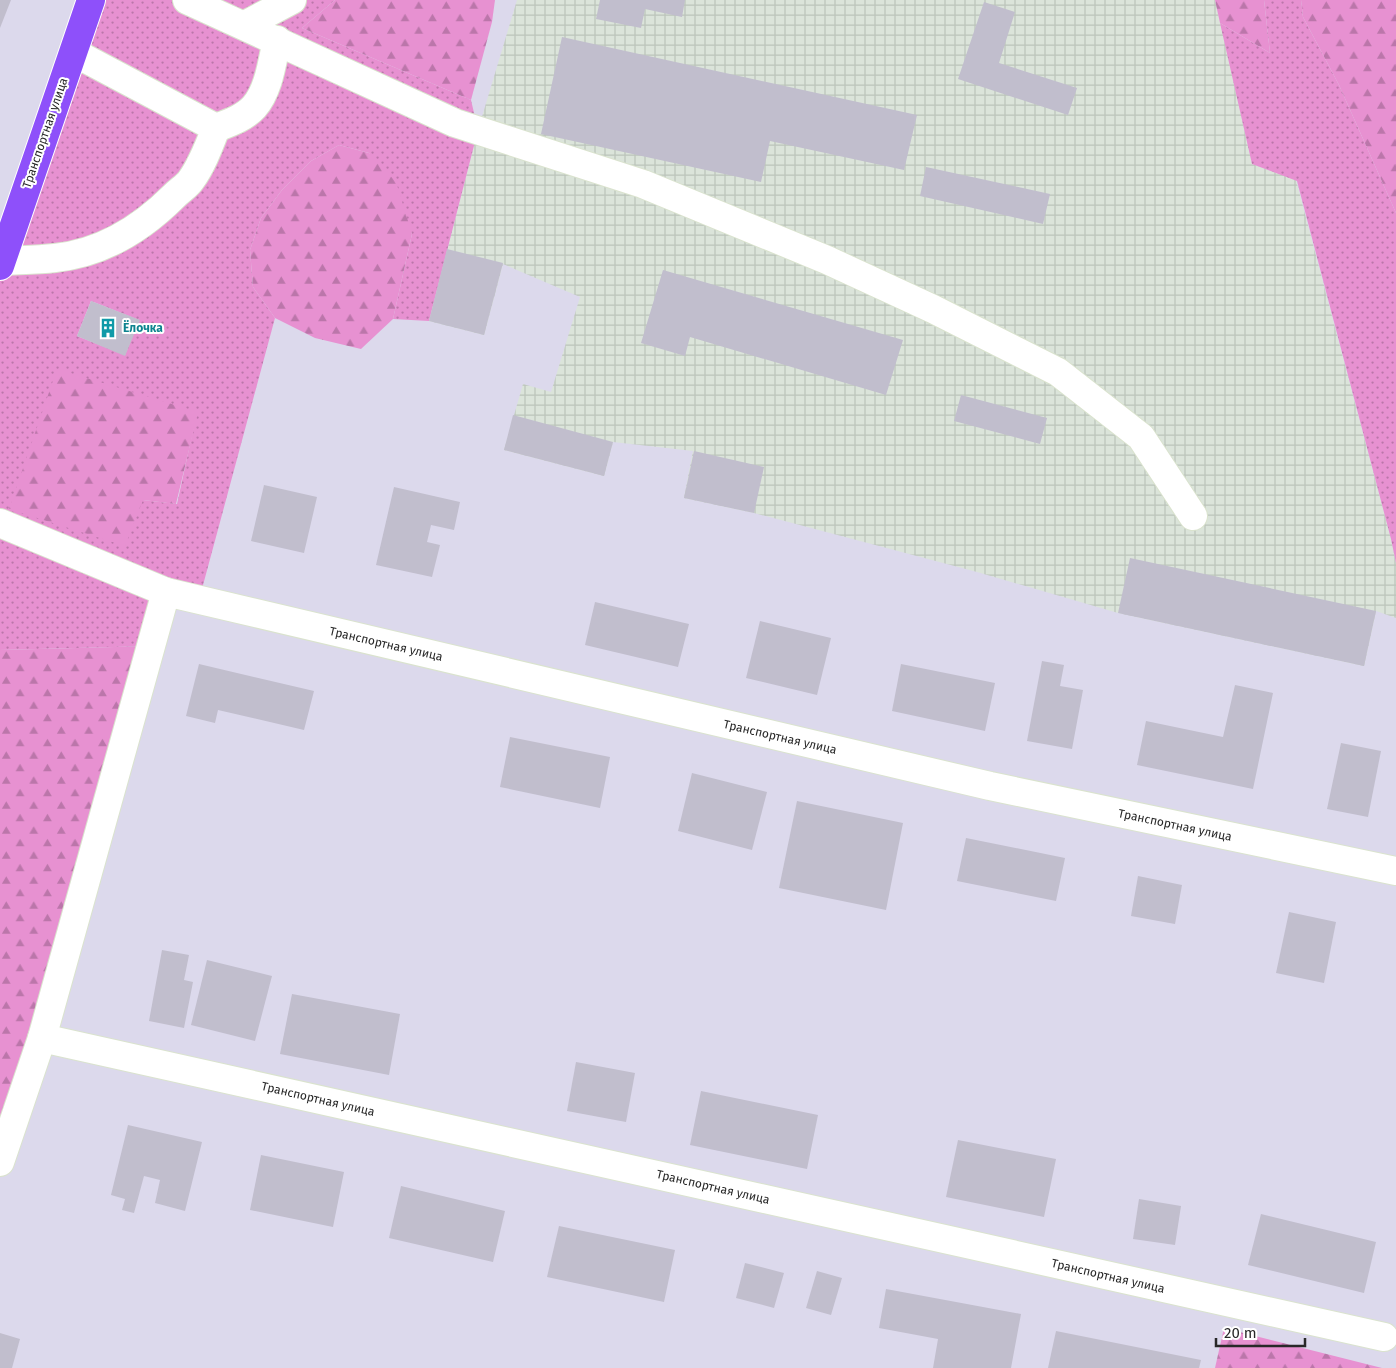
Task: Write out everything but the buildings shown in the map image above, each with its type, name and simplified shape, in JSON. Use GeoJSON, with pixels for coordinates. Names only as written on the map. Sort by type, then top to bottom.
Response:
{"type":"FeatureCollection","features":[{"type":"Feature","properties":{"kind":"main road","name":"Транспортная улица"},"geometry":{"type":"LineString","coordinates":[[1,263],[91,0]]}},
{"type":"Feature","properties":{"kind":"street"},"geometry":{"type":"LineString","coordinates":[[187,0],[456,123],[642,184],[827,260],[933,309],[1058,372],[1141,437],[1193,516]]}},
{"type":"Feature","properties":{"kind":"street"},"geometry":{"type":"LineString","coordinates":[[245,25],[292,0]]}},
{"type":"Feature","properties":{"kind":"street"},"geometry":{"type":"LineString","coordinates":[[1,263],[56,258],[89,251],[117,240],[158,212],[191,181],[207,151],[216,128],[240,118],[254,107],[263,92],[277,40]]}},
{"type":"Feature","properties":{"kind":"street"},"geometry":{"type":"LineString","coordinates":[[73,52],[216,128]]}},
{"type":"Feature","properties":{"kind":"street","name":"Транспортная улица"},"geometry":{"type":"LineString","coordinates":[[0,523],[166,592],[990,786],[1396,871]]}},
{"type":"Feature","properties":{"kind":"street"},"geometry":{"type":"LineString","coordinates":[[0,1162],[42,1038],[166,592]]}},
{"type":"Feature","properties":{"kind":"street","name":"Транспортная улица"},"geometry":{"type":"LineString","coordinates":[[42,1038],[1384,1337]]}},
{"type":"Feature","properties":{"kind":"shaded area"},"geometry":{"type":"Polygon","coordinates":[[[517,0],[1215,0],[1252,164],[1296,180],[1391,539],[1396,563],[1396,618],[1376,611],[1364,666],[1118,613],[977,572],[754,513],[684,498],[693,451],[613,442],[604,476],[504,450],[523,384],[551,392],[580,297],[503,264],[484,335],[429,321],[478,130],[517,0]]]}},
{"type":"Feature","properties":{"kind":"green space"},"geometry":{"type":"Polygon","coordinates":[[[91,0],[335,0],[302,28],[471,100],[478,130],[429,321],[393,319],[412,234],[369,153],[339,145],[311,161],[282,190],[261,218],[250,250],[253,287],[275,318],[199,600],[167,592],[152,646],[0,650],[0,266],[91,0]],[[91,301],[77,336],[125,355],[139,320],[91,301]],[[197,412],[143,500],[177,504],[197,412]]]}},
{"type":"Feature","properties":{"kind":"green space"},"geometry":{"type":"Polygon","coordinates":[[[335,0],[495,0],[492,22],[471,100],[302,28],[335,0]]]}},
{"type":"Feature","properties":{"kind":"green space"},"geometry":{"type":"Polygon","coordinates":[[[1215,0],[1264,0],[1270,53],[1220,23],[1215,0]]]}},
{"type":"Feature","properties":{"kind":"green space"},"geometry":{"type":"Polygon","coordinates":[[[1264,0],[1301,0],[1303,17],[1339,85],[1396,213],[1396,563],[1297,181],[1252,164],[1220,23],[1270,53],[1264,0]]]}},
{"type":"Feature","properties":{"kind":"green space"},"geometry":{"type":"Polygon","coordinates":[[[1301,0],[1396,0],[1396,213],[1339,85],[1303,17],[1301,0]]]}},
{"type":"Feature","properties":{"kind":"green space"},"geometry":{"type":"Polygon","coordinates":[[[339,145],[369,153],[396,182],[412,234],[393,319],[361,349],[315,338],[275,318],[253,287],[250,250],[261,218],[282,190],[311,161],[339,145]]]}},
{"type":"Feature","properties":{"kind":"green space"},"geometry":{"type":"Polygon","coordinates":[[[57,369],[198,412],[176,504],[143,500],[125,546],[9,509],[57,369]]]}},
{"type":"Feature","properties":{"kind":"green space"},"geometry":{"type":"Polygon","coordinates":[[[152,646],[0,1162],[0,650],[152,646]]]}},
{"type":"Feature","properties":{"kind":"green space"},"geometry":{"type":"Polygon","coordinates":[[[1224,1328],[1382,1368],[1215,1368],[1224,1328]]]}},
{"type":"Feature","properties":{"kind":"place","name":"Ёлочка"},"geometry":{"type":"Point","coordinates":[108,328]}}]}
